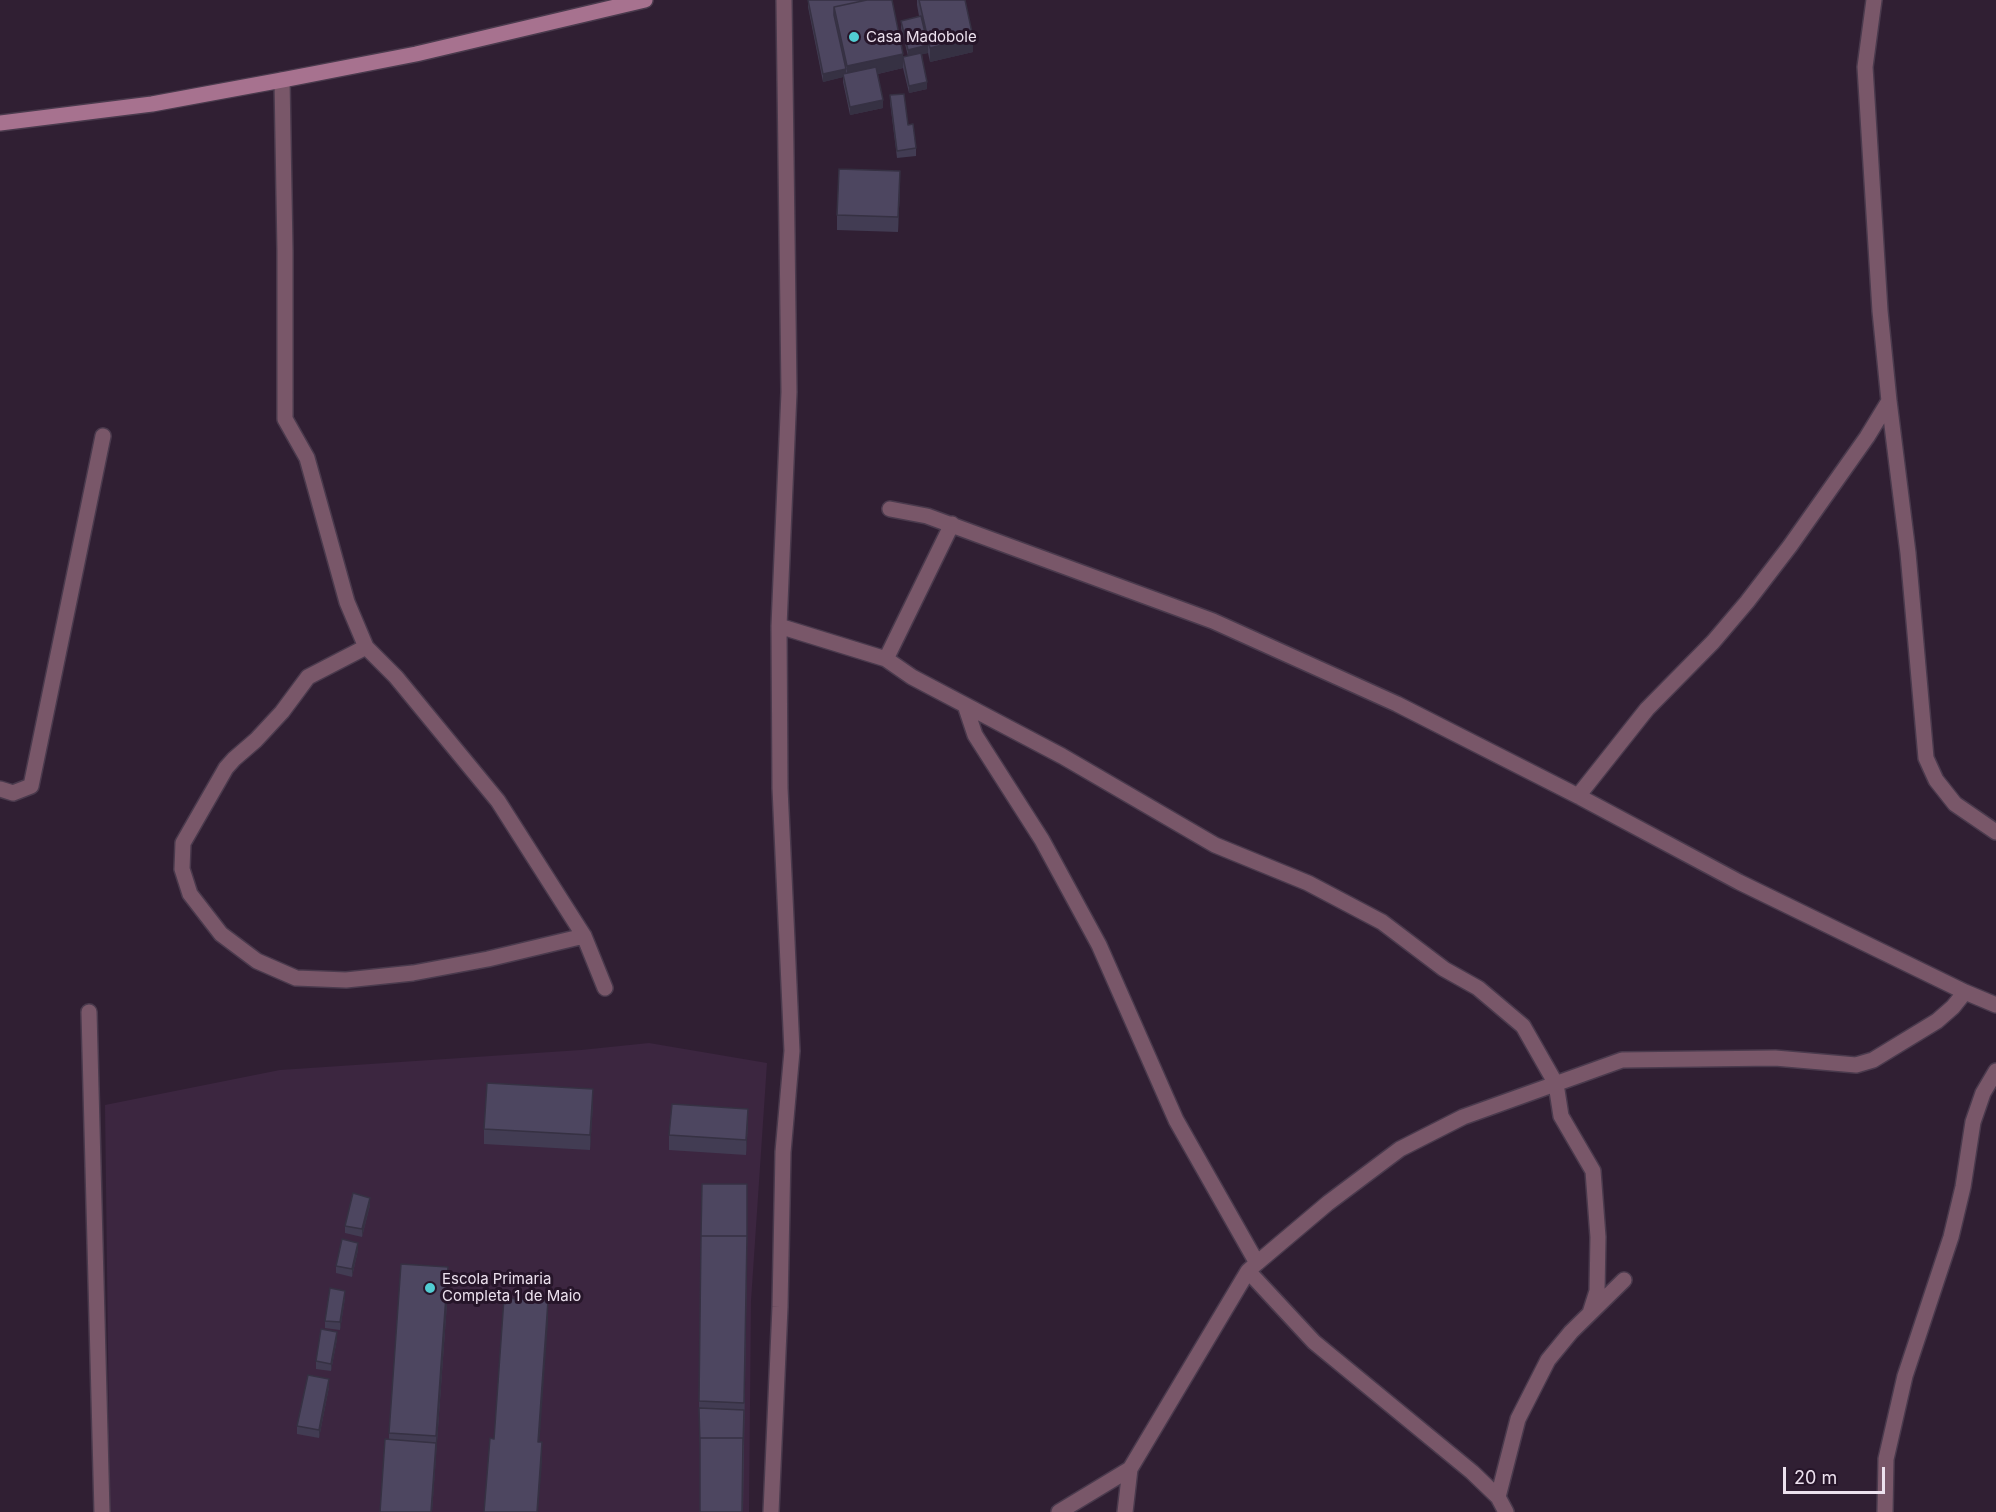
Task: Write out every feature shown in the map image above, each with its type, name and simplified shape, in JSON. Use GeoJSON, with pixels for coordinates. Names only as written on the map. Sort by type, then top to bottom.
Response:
{"type":"FeatureCollection","features":[{"type":"Feature","properties":{"kind":"main road"},"geometry":{"type":"LineString","coordinates":[[0,123],[152,104],[282,80],[416,54],[645,0]]}},
{"type":"Feature","properties":{"kind":"street"},"geometry":{"type":"LineString","coordinates":[[771,1512],[780,1307],[783,1152],[792,1051],[780,788],[779,626],[789,392],[784,0]]}},
{"type":"Feature","properties":{"kind":"street"},"geometry":{"type":"LineString","coordinates":[[1874,0],[1864,67],[1880,311],[1908,553],[1926,758],[1936,780],[1955,804],[1996,832]]}},
{"type":"Feature","properties":{"kind":"street"},"geometry":{"type":"LineString","coordinates":[[282,80],[285,419],[307,458],[347,602],[366,646],[396,677],[498,801],[584,936],[605,988]]}},
{"type":"Feature","properties":{"kind":"street"},"geometry":{"type":"LineString","coordinates":[[1578,796],[1647,709],[1713,642],[1747,602],[1790,546],[1867,437],[1889,400]]}},
{"type":"Feature","properties":{"kind":"street"},"geometry":{"type":"LineString","coordinates":[[0,789],[13,794],[31,786],[104,436]]}},
{"type":"Feature","properties":{"kind":"street"},"geometry":{"type":"LineString","coordinates":[[890,509],[927,516],[952,524],[1213,621],[1397,704],[1578,796],[1739,882],[1996,1005]]}},
{"type":"Feature","properties":{"kind":"street"},"geometry":{"type":"LineString","coordinates":[[886,659],[952,524]]}},
{"type":"Feature","properties":{"kind":"street"},"geometry":{"type":"LineString","coordinates":[[779,626],[886,659],[912,677],[1062,756],[1215,845],[1308,882],[1382,922],[1444,969],[1478,988],[1523,1026],[1556,1084],[1561,1116],[1593,1171],[1599,1237],[1597,1292],[1590,1313]]}},
{"type":"Feature","properties":{"kind":"street"},"geometry":{"type":"LineString","coordinates":[[366,646],[308,677],[282,712],[226,768],[183,843],[182,868],[190,894],[221,934],[257,961],[296,978],[346,980],[413,973],[488,959],[584,936]]}},
{"type":"Feature","properties":{"kind":"street"},"geometry":{"type":"LineString","coordinates":[[965,705],[975,735],[1042,840],[1078,905],[1176,1120],[1253,1267],[1314,1342],[1472,1472],[1498,1497],[1506,1512]]}},
{"type":"Feature","properties":{"kind":"street"},"geometry":{"type":"LineString","coordinates":[[1125,1512],[1130,1469],[1253,1267],[1328,1203],[1400,1149],[1463,1117],[1622,1060],[1775,1058],[1856,1065],[1873,1060],[1937,1021],[1965,992]]}},
{"type":"Feature","properties":{"kind":"street"},"geometry":{"type":"LineString","coordinates":[[89,1012],[102,1512]]}},
{"type":"Feature","properties":{"kind":"street"},"geometry":{"type":"LineString","coordinates":[[1885,1512],[1886,1460],[1905,1376],[1951,1237],[1963,1187],[1973,1122],[1983,1093],[1996,1071]]}},
{"type":"Feature","properties":{"kind":"street"},"geometry":{"type":"LineString","coordinates":[[1498,1497],[1518,1419],[1548,1360],[1590,1313],[1624,1280]]}},
{"type":"Feature","properties":{"kind":"street"},"geometry":{"type":"LineString","coordinates":[[1059,1512],[1130,1469]]}},
{"type":"Feature","properties":{"kind":"shaded area","name":"Escola Primaria Completa 1 de Maio"},"geometry":{"type":"Polygon","coordinates":[[[649,1043],[767,1063],[751,1301],[749,1512],[110,1512],[105,1105],[280,1070],[581,1050],[649,1043]]]}},
{"type":"Feature","properties":{"kind":"building"},"geometry":{"type":"Polygon","coordinates":[[[808,0],[867,0],[834,7],[846,69],[823,74],[808,0]]]}},
{"type":"Feature","properties":{"kind":"building"},"geometry":{"type":"Polygon","coordinates":[[[867,0],[892,0],[903,54],[847,66],[834,7],[867,0]]]}},
{"type":"Feature","properties":{"kind":"building"},"geometry":{"type":"Polygon","coordinates":[[[919,0],[965,0],[973,37],[930,48],[919,0]]]}},
{"type":"Feature","properties":{"kind":"building"},"geometry":{"type":"Polygon","coordinates":[[[921,16],[928,45],[908,50],[901,21],[921,16]]]}},
{"type":"Feature","properties":{"kind":"building"},"geometry":{"type":"Polygon","coordinates":[[[921,53],[927,82],[909,86],[903,57],[921,53]]]}},
{"type":"Feature","properties":{"kind":"building"},"geometry":{"type":"Polygon","coordinates":[[[876,67],[883,100],[850,107],[843,74],[876,67]]]}},
{"type":"Feature","properties":{"kind":"building"},"geometry":{"type":"Polygon","coordinates":[[[904,94],[908,125],[913,124],[916,148],[897,151],[890,95],[904,94]]]}},
{"type":"Feature","properties":{"kind":"building"},"geometry":{"type":"Polygon","coordinates":[[[839,169],[900,171],[898,217],[837,215],[839,169]]]}},
{"type":"Feature","properties":{"kind":"building"},"geometry":{"type":"Polygon","coordinates":[[[487,1083],[593,1089],[590,1135],[484,1129],[487,1083]]]}},
{"type":"Feature","properties":{"kind":"building"},"geometry":{"type":"Polygon","coordinates":[[[672,1104],[748,1109],[746,1140],[669,1135],[672,1104]]]}},
{"type":"Feature","properties":{"kind":"building"},"geometry":{"type":"Polygon","coordinates":[[[702,1184],[747,1184],[747,1236],[701,1236],[702,1184]]]}},
{"type":"Feature","properties":{"kind":"building"},"geometry":{"type":"Polygon","coordinates":[[[353,1193],[370,1198],[362,1229],[345,1226],[353,1193]]]}},
{"type":"Feature","properties":{"kind":"building"},"geometry":{"type":"Polygon","coordinates":[[[701,1236],[747,1236],[744,1403],[699,1401],[701,1236]]]}},
{"type":"Feature","properties":{"kind":"building"},"geometry":{"type":"Polygon","coordinates":[[[342,1239],[358,1243],[352,1269],[336,1266],[342,1239]]]}},
{"type":"Feature","properties":{"kind":"building"},"geometry":{"type":"Polygon","coordinates":[[[401,1264],[448,1267],[436,1436],[389,1433],[401,1264]]]}},
{"type":"Feature","properties":{"kind":"building"},"geometry":{"type":"Polygon","coordinates":[[[330,1288],[345,1291],[340,1322],[325,1321],[330,1288]]]}},
{"type":"Feature","properties":{"kind":"building"},"geometry":{"type":"Polygon","coordinates":[[[504,1298],[548,1301],[538,1442],[542,1442],[537,1512],[484,1512],[490,1438],[494,1439],[504,1298]]]}},
{"type":"Feature","properties":{"kind":"building"},"geometry":{"type":"Polygon","coordinates":[[[321,1329],[337,1332],[331,1364],[316,1361],[321,1329]]]}},
{"type":"Feature","properties":{"kind":"building"},"geometry":{"type":"Polygon","coordinates":[[[308,1375],[329,1379],[319,1430],[297,1426],[308,1375]]]}},
{"type":"Feature","properties":{"kind":"building"},"geometry":{"type":"Polygon","coordinates":[[[699,1408],[744,1410],[743,1445],[743,1438],[700,1438],[700,1444],[699,1408]]]}},
{"type":"Feature","properties":{"kind":"building"},"geometry":{"type":"Polygon","coordinates":[[[700,1438],[743,1438],[742,1512],[700,1512],[700,1438]]]}},
{"type":"Feature","properties":{"kind":"building"},"geometry":{"type":"Polygon","coordinates":[[[385,1439],[436,1443],[431,1512],[380,1512],[385,1439]]]}},
{"type":"Feature","properties":{"kind":"place","name":"Casa Madobole"},"geometry":{"type":"Point","coordinates":[854,37]}},
{"type":"Feature","properties":{"kind":"place","name":"Escola Primaria Completa 1 de Maio"},"geometry":{"type":"Point","coordinates":[430,1288]}}]}
